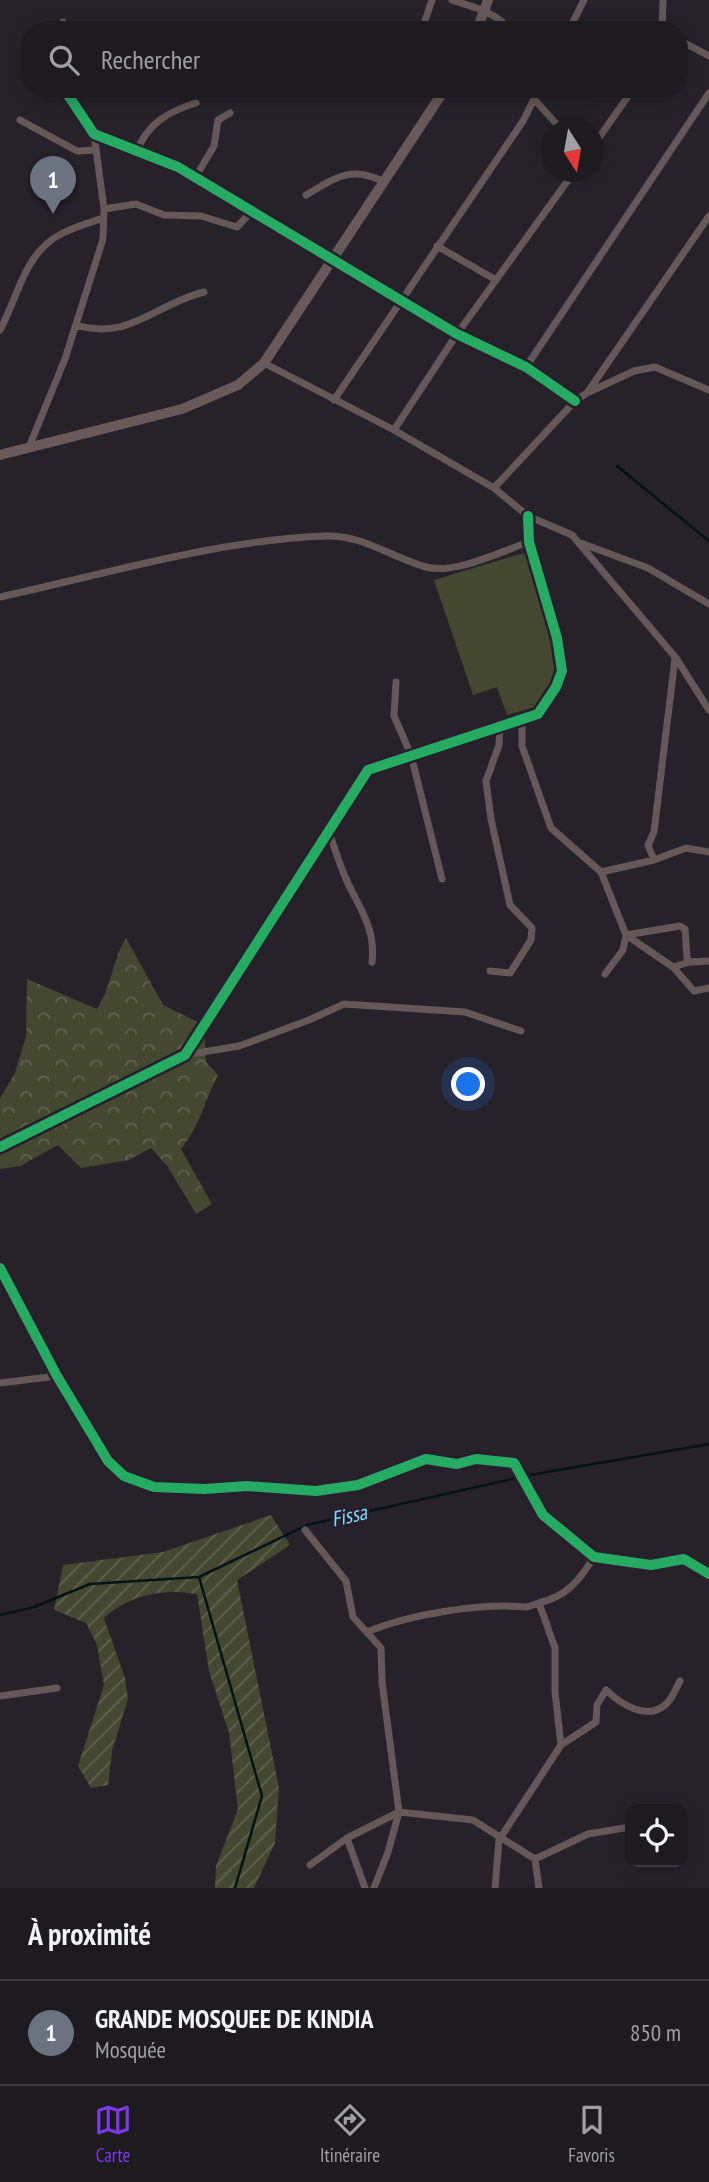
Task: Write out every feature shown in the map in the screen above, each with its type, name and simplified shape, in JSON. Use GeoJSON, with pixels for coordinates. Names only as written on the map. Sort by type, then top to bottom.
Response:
{"type":"FeatureCollection","features":[{"type":"Feature","properties":{"kind":"main road"},"geometry":{"type":"LineString","coordinates":[[1,454],[182,409],[237,385],[264,363],[439,98]]}},
{"type":"Feature","properties":{"kind":"street"},"geometry":{"type":"LineString","coordinates":[[425,21],[432,0]]}},
{"type":"Feature","properties":{"kind":"street"},"geometry":{"type":"LineString","coordinates":[[452,0],[486,5],[503,21]]}},
{"type":"Feature","properties":{"kind":"street"},"geometry":{"type":"LineString","coordinates":[[574,21],[584,0]]}},
{"type":"Feature","properties":{"kind":"street"},"geometry":{"type":"LineString","coordinates":[[662,21],[663,0]]}},
{"type":"Feature","properties":{"kind":"street"},"geometry":{"type":"LineString","coordinates":[[688,45],[709,56]]}},
{"type":"Feature","properties":{"kind":"street"},"geometry":{"type":"LineString","coordinates":[[526,367],[709,93]]}},
{"type":"Feature","properties":{"kind":"street"},"geometry":{"type":"LineString","coordinates":[[29,447],[76,325],[103,239],[104,209],[94,134],[70,98]]}},
{"type":"Feature","properties":{"kind":"street"},"geometry":{"type":"LineString","coordinates":[[604,130],[627,98]]}},
{"type":"Feature","properties":{"kind":"street"},"geometry":{"type":"LineString","coordinates":[[334,400],[523,121],[534,99],[552,119]]}},
{"type":"Feature","properties":{"kind":"street"},"geometry":{"type":"LineString","coordinates":[[137,151],[146,132],[173,110],[196,103]]}},
{"type":"Feature","properties":{"kind":"street"},"geometry":{"type":"LineString","coordinates":[[195,178],[214,146],[218,120],[230,113]]}},
{"type":"Feature","properties":{"kind":"street"},"geometry":{"type":"LineString","coordinates":[[20,120],[77,151],[96,150]]}},
{"type":"Feature","properties":{"kind":"street"},"geometry":{"type":"LineString","coordinates":[[94,134],[178,167],[250,213],[457,334],[526,367],[575,401]]}},
{"type":"Feature","properties":{"kind":"street"},"geometry":{"type":"LineString","coordinates":[[306,195],[343,174],[369,174],[385,182]]}},
{"type":"Feature","properties":{"kind":"street"},"geometry":{"type":"LineString","coordinates":[[394,430],[457,334],[567,182]]}},
{"type":"Feature","properties":{"kind":"street"},"geometry":{"type":"LineString","coordinates":[[104,209],[136,204],[164,215],[201,216],[237,227],[250,213]]}},
{"type":"Feature","properties":{"kind":"street"},"geometry":{"type":"LineString","coordinates":[[587,393],[709,216]]}},
{"type":"Feature","properties":{"kind":"street"},"geometry":{"type":"LineString","coordinates":[[0,330],[27,268],[45,245],[61,234],[103,218]]}},
{"type":"Feature","properties":{"kind":"street"},"geometry":{"type":"LineString","coordinates":[[437,246],[496,280]]}},
{"type":"Feature","properties":{"kind":"street"},"geometry":{"type":"LineString","coordinates":[[76,325],[98,331],[118,328],[185,297],[204,292]]}},
{"type":"Feature","properties":{"kind":"street"},"geometry":{"type":"LineString","coordinates":[[264,363],[394,430],[494,488],[528,516],[572,535],[676,658],[709,710]]}},
{"type":"Feature","properties":{"kind":"street"},"geometry":{"type":"LineString","coordinates":[[494,488],[575,401],[634,371],[655,367],[709,390]]}},
{"type":"Feature","properties":{"kind":"street"},"geometry":{"type":"LineString","coordinates":[[185,1055],[368,770],[538,713],[556,687],[562,671],[557,638],[529,542],[528,516]]}},
{"type":"Feature","properties":{"kind":"street"},"geometry":{"type":"LineString","coordinates":[[0,597],[203,550],[328,535],[376,547],[428,568],[448,569],[529,542]]}},
{"type":"Feature","properties":{"kind":"street"},"geometry":{"type":"LineString","coordinates":[[578,542],[648,568],[709,604]]}},
{"type":"Feature","properties":{"kind":"street"},"geometry":{"type":"LineString","coordinates":[[654,860],[648,845],[654,832],[676,658]]}},
{"type":"Feature","properties":{"kind":"street"},"geometry":{"type":"LineString","coordinates":[[396,682],[394,716],[411,755],[442,879]]}},
{"type":"Feature","properties":{"kind":"street"},"geometry":{"type":"LineString","coordinates":[[523,718],[522,746],[551,828],[601,872],[626,935],[623,950],[605,974]]}},
{"type":"Feature","properties":{"kind":"street"},"geometry":{"type":"LineString","coordinates":[[490,971],[510,973],[531,940],[532,928],[510,905],[491,819],[486,781],[499,745],[500,724]]}},
{"type":"Feature","properties":{"kind":"street"},"geometry":{"type":"LineString","coordinates":[[329,831],[347,881],[371,927],[374,942],[372,962]]}},
{"type":"Feature","properties":{"kind":"street"},"geometry":{"type":"LineString","coordinates":[[601,872],[654,860],[686,848],[709,852]]}},
{"type":"Feature","properties":{"kind":"street"},"geometry":{"type":"LineString","coordinates":[[626,935],[680,926],[685,929],[690,962]]}},
{"type":"Feature","properties":{"kind":"street"},"geometry":{"type":"LineString","coordinates":[[626,935],[673,967],[694,991],[709,988]]}},
{"type":"Feature","properties":{"kind":"street"},"geometry":{"type":"LineString","coordinates":[[673,967],[690,962],[709,961]]}},
{"type":"Feature","properties":{"kind":"street"},"geometry":{"type":"LineString","coordinates":[[0,1147],[185,1055],[239,1046],[309,1020],[344,1003],[465,1012],[521,1031]]}},
{"type":"Feature","properties":{"kind":"street"},"geometry":{"type":"LineString","coordinates":[[0,1268],[57,1376],[108,1461],[124,1476],[155,1487],[205,1489],[247,1486],[316,1491],[359,1485],[426,1459],[457,1464],[476,1459],[514,1463],[543,1515],[594,1557],[651,1565],[684,1559],[709,1574]]}},
{"type":"Feature","properties":{"kind":"street"},"geometry":{"type":"LineString","coordinates":[[0,1383],[57,1376]]}},
{"type":"Feature","properties":{"kind":"street"},"geometry":{"type":"LineString","coordinates":[[305,1530],[346,1581],[353,1617],[381,1648],[382,1682],[399,1812],[388,1852],[373,1888]]}},
{"type":"Feature","properties":{"kind":"street"},"geometry":{"type":"LineString","coordinates":[[367,1632],[396,1620],[424,1614],[527,1607],[556,1599],[578,1584],[594,1557]]}},
{"type":"Feature","properties":{"kind":"street"},"geometry":{"type":"LineString","coordinates":[[539,1603],[555,1648],[555,1692],[561,1745]]}},
{"type":"Feature","properties":{"kind":"street"},"geometry":{"type":"LineString","coordinates":[[495,1888],[499,1840],[561,1745],[596,1722],[597,1705],[607,1690],[623,1706],[652,1712],[667,1704],[680,1681]]}},
{"type":"Feature","properties":{"kind":"street"},"geometry":{"type":"LineString","coordinates":[[0,1696],[57,1688]]}},
{"type":"Feature","properties":{"kind":"street"},"geometry":{"type":"LineString","coordinates":[[310,1865],[347,1838],[399,1812],[454,1821],[473,1820],[499,1840],[524,1850],[535,1859],[539,1888]]}},
{"type":"Feature","properties":{"kind":"street"},"geometry":{"type":"LineString","coordinates":[[535,1859],[588,1834],[625,1828]]}},
{"type":"Feature","properties":{"kind":"street"},"geometry":{"type":"LineString","coordinates":[[347,1838],[365,1888]]}},
{"type":"Feature","properties":{"kind":"green space"},"geometry":{"type":"Polygon","coordinates":[[[527,552],[554,641],[554,677],[538,706],[507,715],[497,687],[473,695],[434,580],[527,552]]]}},
{"type":"Feature","properties":{"kind":"green space"},"geometry":{"type":"Polygon","coordinates":[[[126,938],[163,1005],[204,1025],[206,1062],[218,1075],[197,1123],[181,1149],[212,1204],[196,1214],[168,1167],[151,1148],[129,1160],[81,1168],[58,1145],[20,1166],[0,1169],[0,1098],[15,1073],[26,1036],[27,979],[97,1009],[126,938]]]}},
{"type":"Feature","properties":{"kind":"green space"},"geometry":{"type":"Polygon","coordinates":[[[271,1515],[290,1545],[237,1580],[279,1788],[275,1843],[254,1888],[215,1888],[216,1866],[238,1809],[229,1733],[209,1671],[197,1594],[172,1592],[148,1595],[124,1604],[104,1618],[125,1678],[128,1699],[112,1751],[108,1785],[91,1788],[78,1766],[104,1685],[97,1645],[86,1623],[54,1610],[63,1565],[163,1552],[271,1515]]]}},
{"type":"Feature","properties":{"kind":"waterway"},"geometry":{"type":"LineString","coordinates":[[617,466],[709,541]]}},
{"type":"Feature","properties":{"kind":"waterway","name":"Fissa"},"geometry":{"type":"LineString","coordinates":[[0,1615],[34,1607],[90,1584],[199,1577],[307,1525],[530,1475],[709,1444]]}},
{"type":"Feature","properties":{"kind":"waterway"},"geometry":{"type":"LineString","coordinates":[[199,1577],[262,1796],[235,1888]]}},
{"type":"Feature","properties":{"kind":"cycle path"},"geometry":{"type":"LineString","coordinates":[[70,98],[94,134],[178,167],[457,334],[526,367],[575,401]]}},
{"type":"Feature","properties":{"kind":"cycle path"},"geometry":{"type":"LineString","coordinates":[[0,1147],[185,1055],[368,770],[538,714],[556,687],[562,671],[557,638],[529,542],[528,516]]}},
{"type":"Feature","properties":{"kind":"cycle path"},"geometry":{"type":"LineString","coordinates":[[0,1268],[57,1376],[108,1461],[124,1476],[154,1487],[205,1489],[247,1486],[316,1491],[358,1485],[426,1459],[457,1464],[476,1459],[514,1463],[543,1515],[594,1557],[651,1565],[684,1559],[709,1574]]}},
{"type":"Feature","properties":{"kind":"place","name":"GRANDE MOSQUEE DE KINDIA"},"geometry":{"type":"Point","coordinates":[53,214]}}]}
